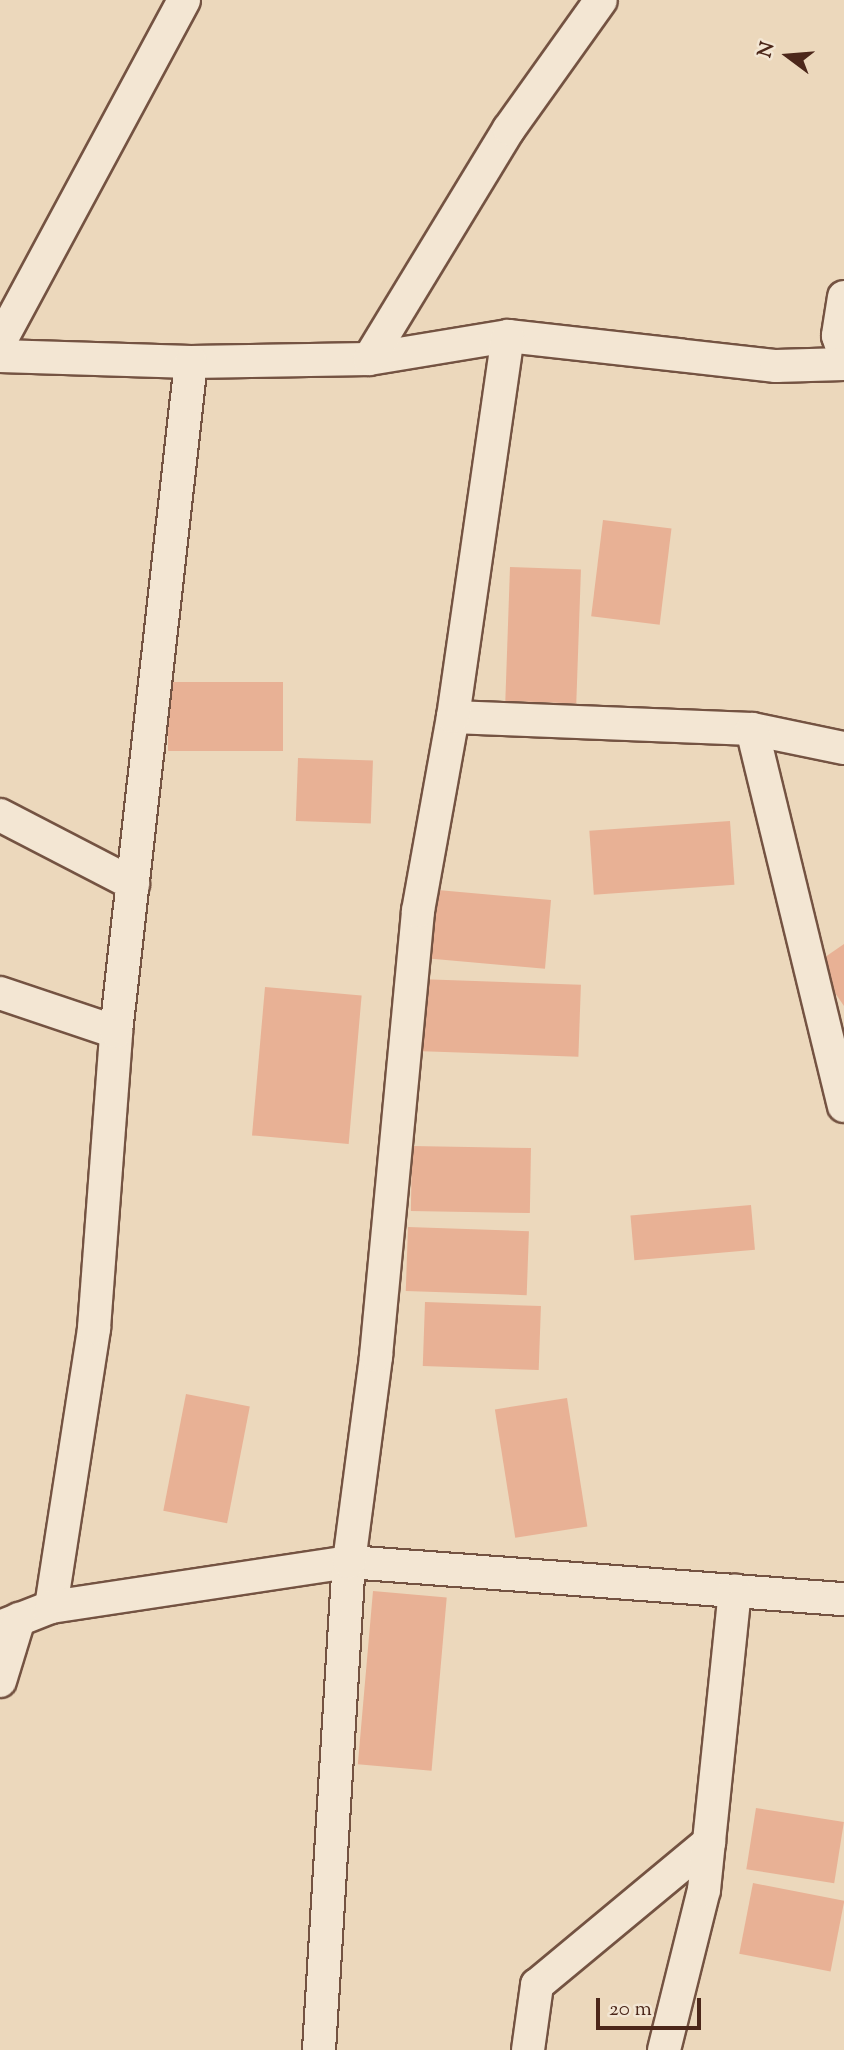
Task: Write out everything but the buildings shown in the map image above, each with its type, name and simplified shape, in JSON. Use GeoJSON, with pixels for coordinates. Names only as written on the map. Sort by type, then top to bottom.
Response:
{"type":"FeatureCollection","features":[{"type":"Feature","properties":{"kind":"street"},"geometry":{"type":"LineString","coordinates":[[0,342],[184,0]]}},
{"type":"Feature","properties":{"kind":"street"},"geometry":{"type":"LineString","coordinates":[[369,359],[509,129],[601,0]]}},
{"type":"Feature","properties":{"kind":"street"},"geometry":{"type":"LineString","coordinates":[[844,297],[838,336],[844,353]]}},
{"type":"Feature","properties":{"kind":"street"},"geometry":{"type":"LineString","coordinates":[[319,2050],[349,1562],[376,1356],[418,911],[453,717],[508,336]]}},
{"type":"Feature","properties":{"kind":"street"},"geometry":{"type":"LineString","coordinates":[[0,356],[191,362],[369,359],[508,336],[776,366],[844,363]]}},
{"type":"Feature","properties":{"kind":"street"},"geometry":{"type":"LineString","coordinates":[[51,1607],[93,1328],[116,1032],[191,362]]}},
{"type":"Feature","properties":{"kind":"street"},"geometry":{"type":"LineString","coordinates":[[453,717],[752,729],[844,748]]}},
{"type":"Feature","properties":{"kind":"street"},"geometry":{"type":"LineString","coordinates":[[752,729],[844,1106]]}},
{"type":"Feature","properties":{"kind":"street"},"geometry":{"type":"LineString","coordinates":[[0,815],[133,884]]}},
{"type":"Feature","properties":{"kind":"street"},"geometry":{"type":"LineString","coordinates":[[0,993],[116,1032]]}},
{"type":"Feature","properties":{"kind":"street"},"geometry":{"type":"LineString","coordinates":[[0,1681],[9,1623],[51,1607],[349,1562],[844,1599]]}},
{"type":"Feature","properties":{"kind":"street"},"geometry":{"type":"LineString","coordinates":[[664,2050],[704,1890],[735,1591]]}},
{"type":"Feature","properties":{"kind":"street"},"geometry":{"type":"LineString","coordinates":[[528,2050],[537,1985],[709,1842]]}}]}
